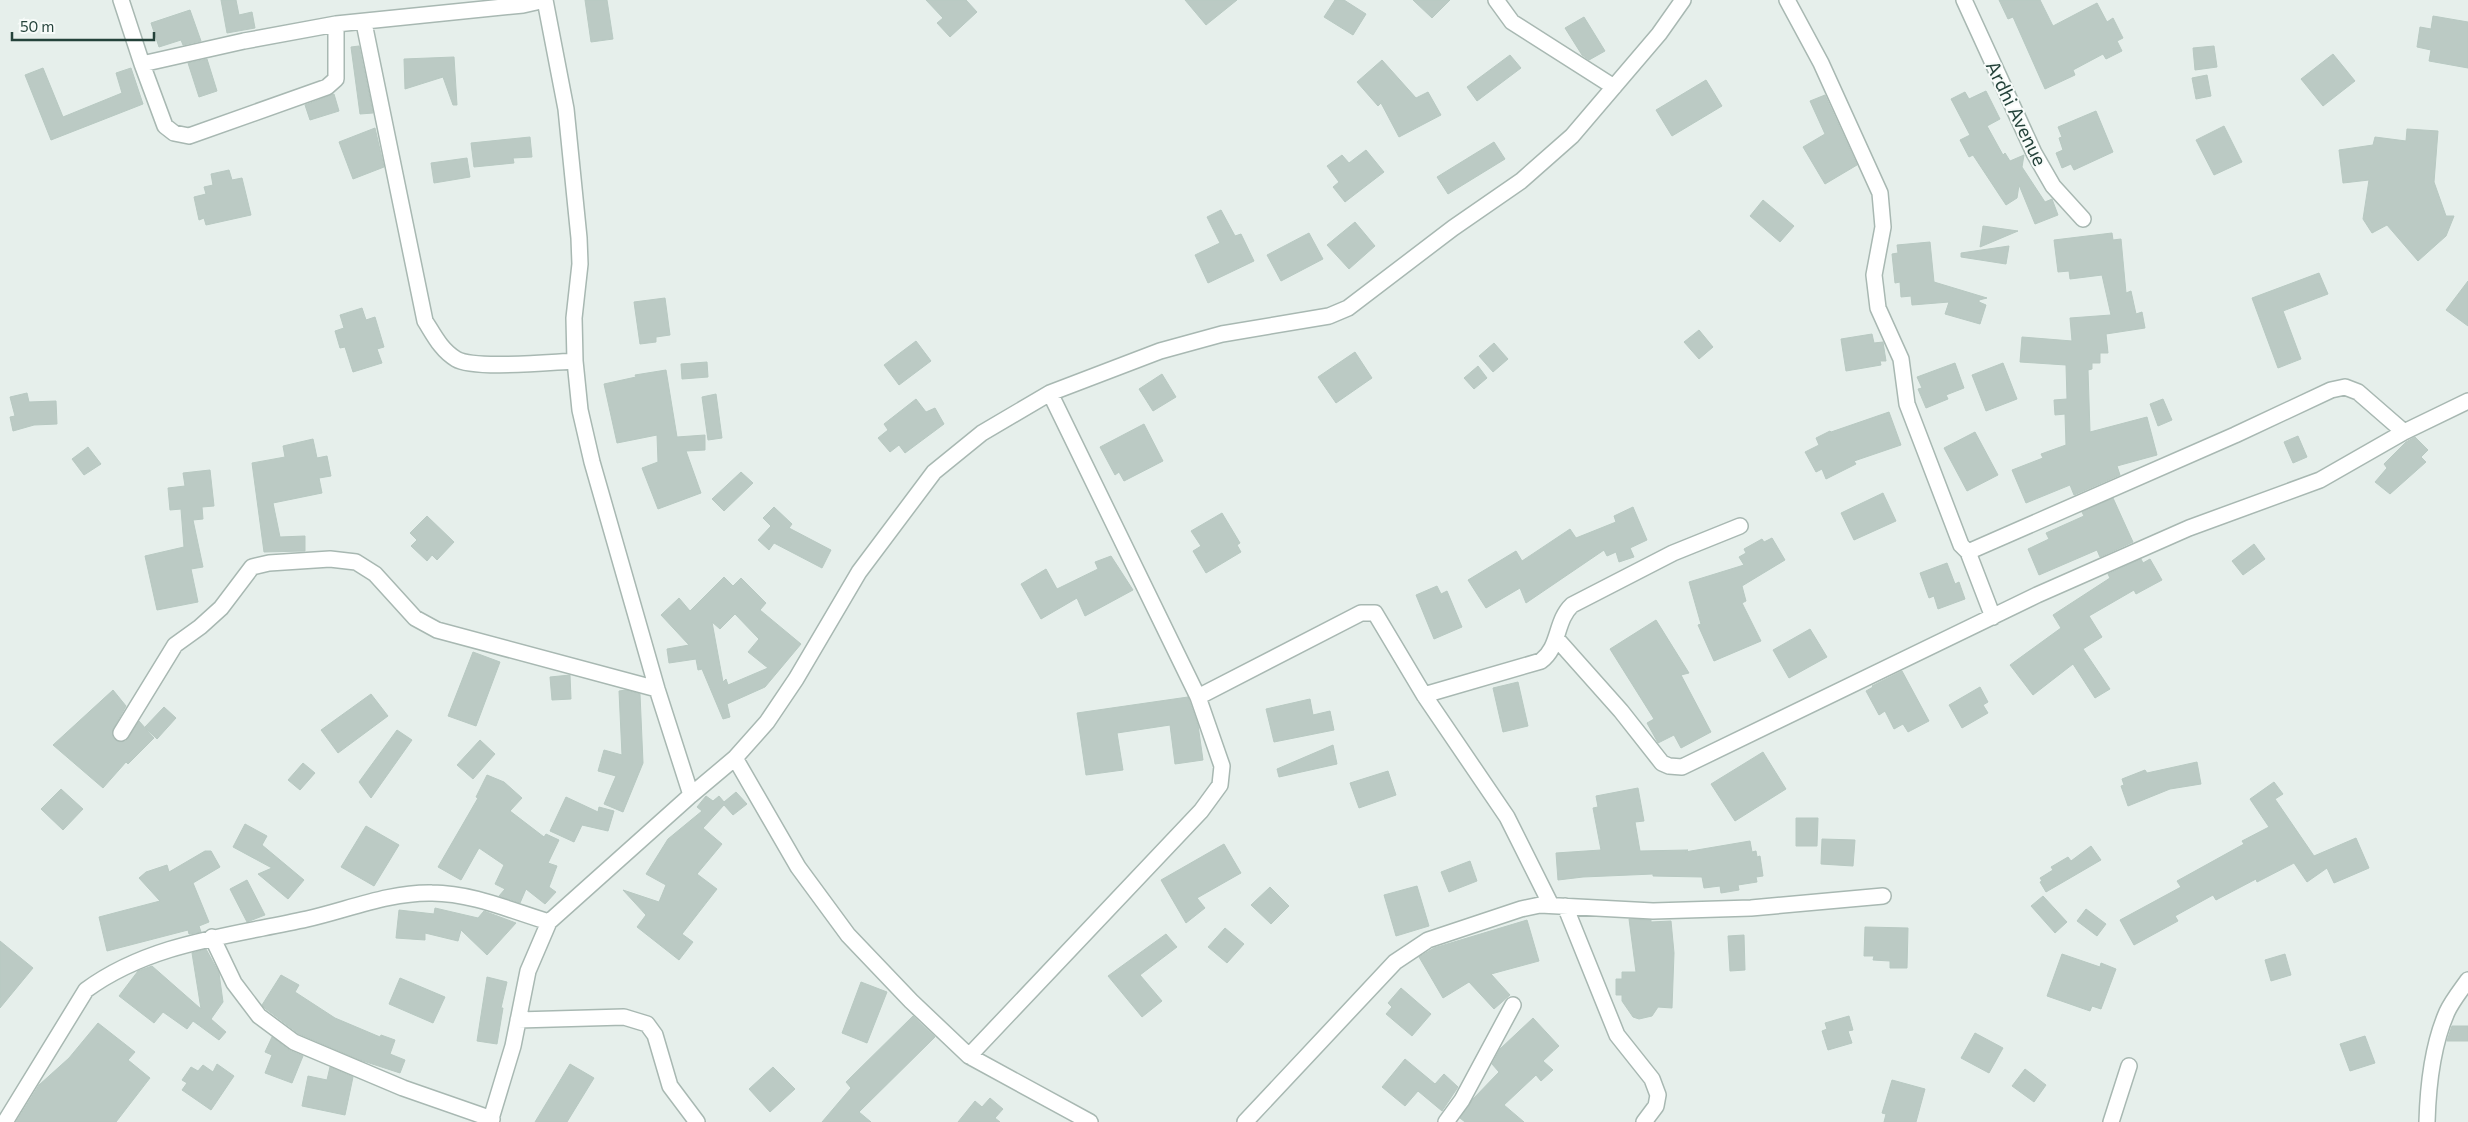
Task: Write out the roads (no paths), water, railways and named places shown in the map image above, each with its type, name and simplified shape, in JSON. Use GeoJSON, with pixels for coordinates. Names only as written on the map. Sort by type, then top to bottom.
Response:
{"type":"FeatureCollection","features":[{"type":"Feature","properties":{"kind":"street"},"geometry":{"type":"LineString","coordinates":[[121,0],[142,64],[166,126],[174,133],[189,136],[327,87],[336,79],[336,24]]}},
{"type":"Feature","properties":{"kind":"street"},"geometry":{"type":"LineString","coordinates":[[142,64],[244,41],[336,24],[364,23],[522,5],[545,0],[566,109],[579,238],[580,264],[574,318],[575,361],[580,410],[592,462],[658,689],[691,794]]}},
{"type":"Feature","properties":{"kind":"street"},"geometry":{"type":"LineString","coordinates":[[1496,0],[1512,22],[1614,87]]}},
{"type":"Feature","properties":{"kind":"street"},"geometry":{"type":"LineString","coordinates":[[212,937],[239,990],[259,1016],[294,1042],[404,1088],[491,1120],[514,1046],[528,971],[549,922],[691,794],[735,758],[767,722],[796,679],[859,572],[934,472],[982,433],[1050,393],[1160,351],[1222,334],[1329,316],[1348,308],[1453,228],[1521,181],[1572,136],[1660,34],[1683,0]]}},
{"type":"Feature","properties":{"kind":"street"},"geometry":{"type":"LineString","coordinates":[[1787,0],[1821,63],[1880,193],[1883,227],[1874,275],[1878,308],[1901,359],[1907,404],[1961,546],[1968,552],[1993,617]]}},
{"type":"Feature","properties":{"kind":"street","name":"Ardhi Avenue"},"geometry":{"type":"LineString","coordinates":[[1964,0],[2034,153],[2053,186],[2083,219]]}},
{"type":"Feature","properties":{"kind":"street"},"geometry":{"type":"LineString","coordinates":[[364,23],[425,321],[442,349],[458,361],[482,364],[575,361]]}},
{"type":"Feature","properties":{"kind":"street"},"geometry":{"type":"LineString","coordinates":[[1968,552],[2235,435],[2332,390],[2345,386],[2358,392],[2404,432]]}},
{"type":"Feature","properties":{"kind":"street"},"geometry":{"type":"LineString","coordinates":[[969,1056],[1201,811],[1220,784],[1222,766],[1198,696],[1050,393]]}},
{"type":"Feature","properties":{"kind":"street"},"geometry":{"type":"LineString","coordinates":[[1556,638],[1621,711],[1662,763],[1669,766],[1682,767],[1993,617],[2189,528],[2320,480],[2404,432],[2468,401]]}},
{"type":"Feature","properties":{"kind":"street"},"geometry":{"type":"LineString","coordinates":[[1424,695],[1541,661],[1552,650],[1564,612],[1572,605],[1673,553],[1740,526]]}},
{"type":"Feature","properties":{"kind":"street"},"geometry":{"type":"LineString","coordinates":[[121,733],[175,645],[200,627],[220,608],[252,567],[269,563],[330,559],[356,562],[375,574],[415,618],[438,630],[658,689]]}},
{"type":"Feature","properties":{"kind":"street"},"geometry":{"type":"LineString","coordinates":[[1198,696],[1361,613],[1375,613],[1424,695],[1507,817],[1558,905],[1617,1035],[1652,1079],[1658,1095],[1656,1106],[1644,1122]]}},
{"type":"Feature","properties":{"kind":"street"},"geometry":{"type":"LineString","coordinates":[[735,758],[798,867],[848,935],[911,1001],[969,1056],[1090,1122]]}},
{"type":"Feature","properties":{"kind":"street"},"geometry":{"type":"LineString","coordinates":[[5,1122],[86,990],[106,976],[144,956],[212,937],[306,919],[407,895],[456,894],[549,922]]}},
{"type":"Feature","properties":{"kind":"street"},"geometry":{"type":"LineString","coordinates":[[1245,1122],[1394,962],[1428,940],[1521,908],[1558,905],[1653,911],[1751,908],[1883,896]]}},
{"type":"Feature","properties":{"kind":"street"},"geometry":{"type":"LineString","coordinates":[[2427,1122],[2428,1087],[2439,1032],[2448,1010],[2468,980]]}},
{"type":"Feature","properties":{"kind":"street"},"geometry":{"type":"LineString","coordinates":[[1446,1122],[1462,1100],[1514,1005]]}},
{"type":"Feature","properties":{"kind":"street"},"geometry":{"type":"LineString","coordinates":[[518,1020],[624,1017],[647,1024],[655,1035],[670,1086],[697,1122]]}},
{"type":"Feature","properties":{"kind":"street"},"geometry":{"type":"LineString","coordinates":[[2111,1122],[2129,1066]]}}]}
